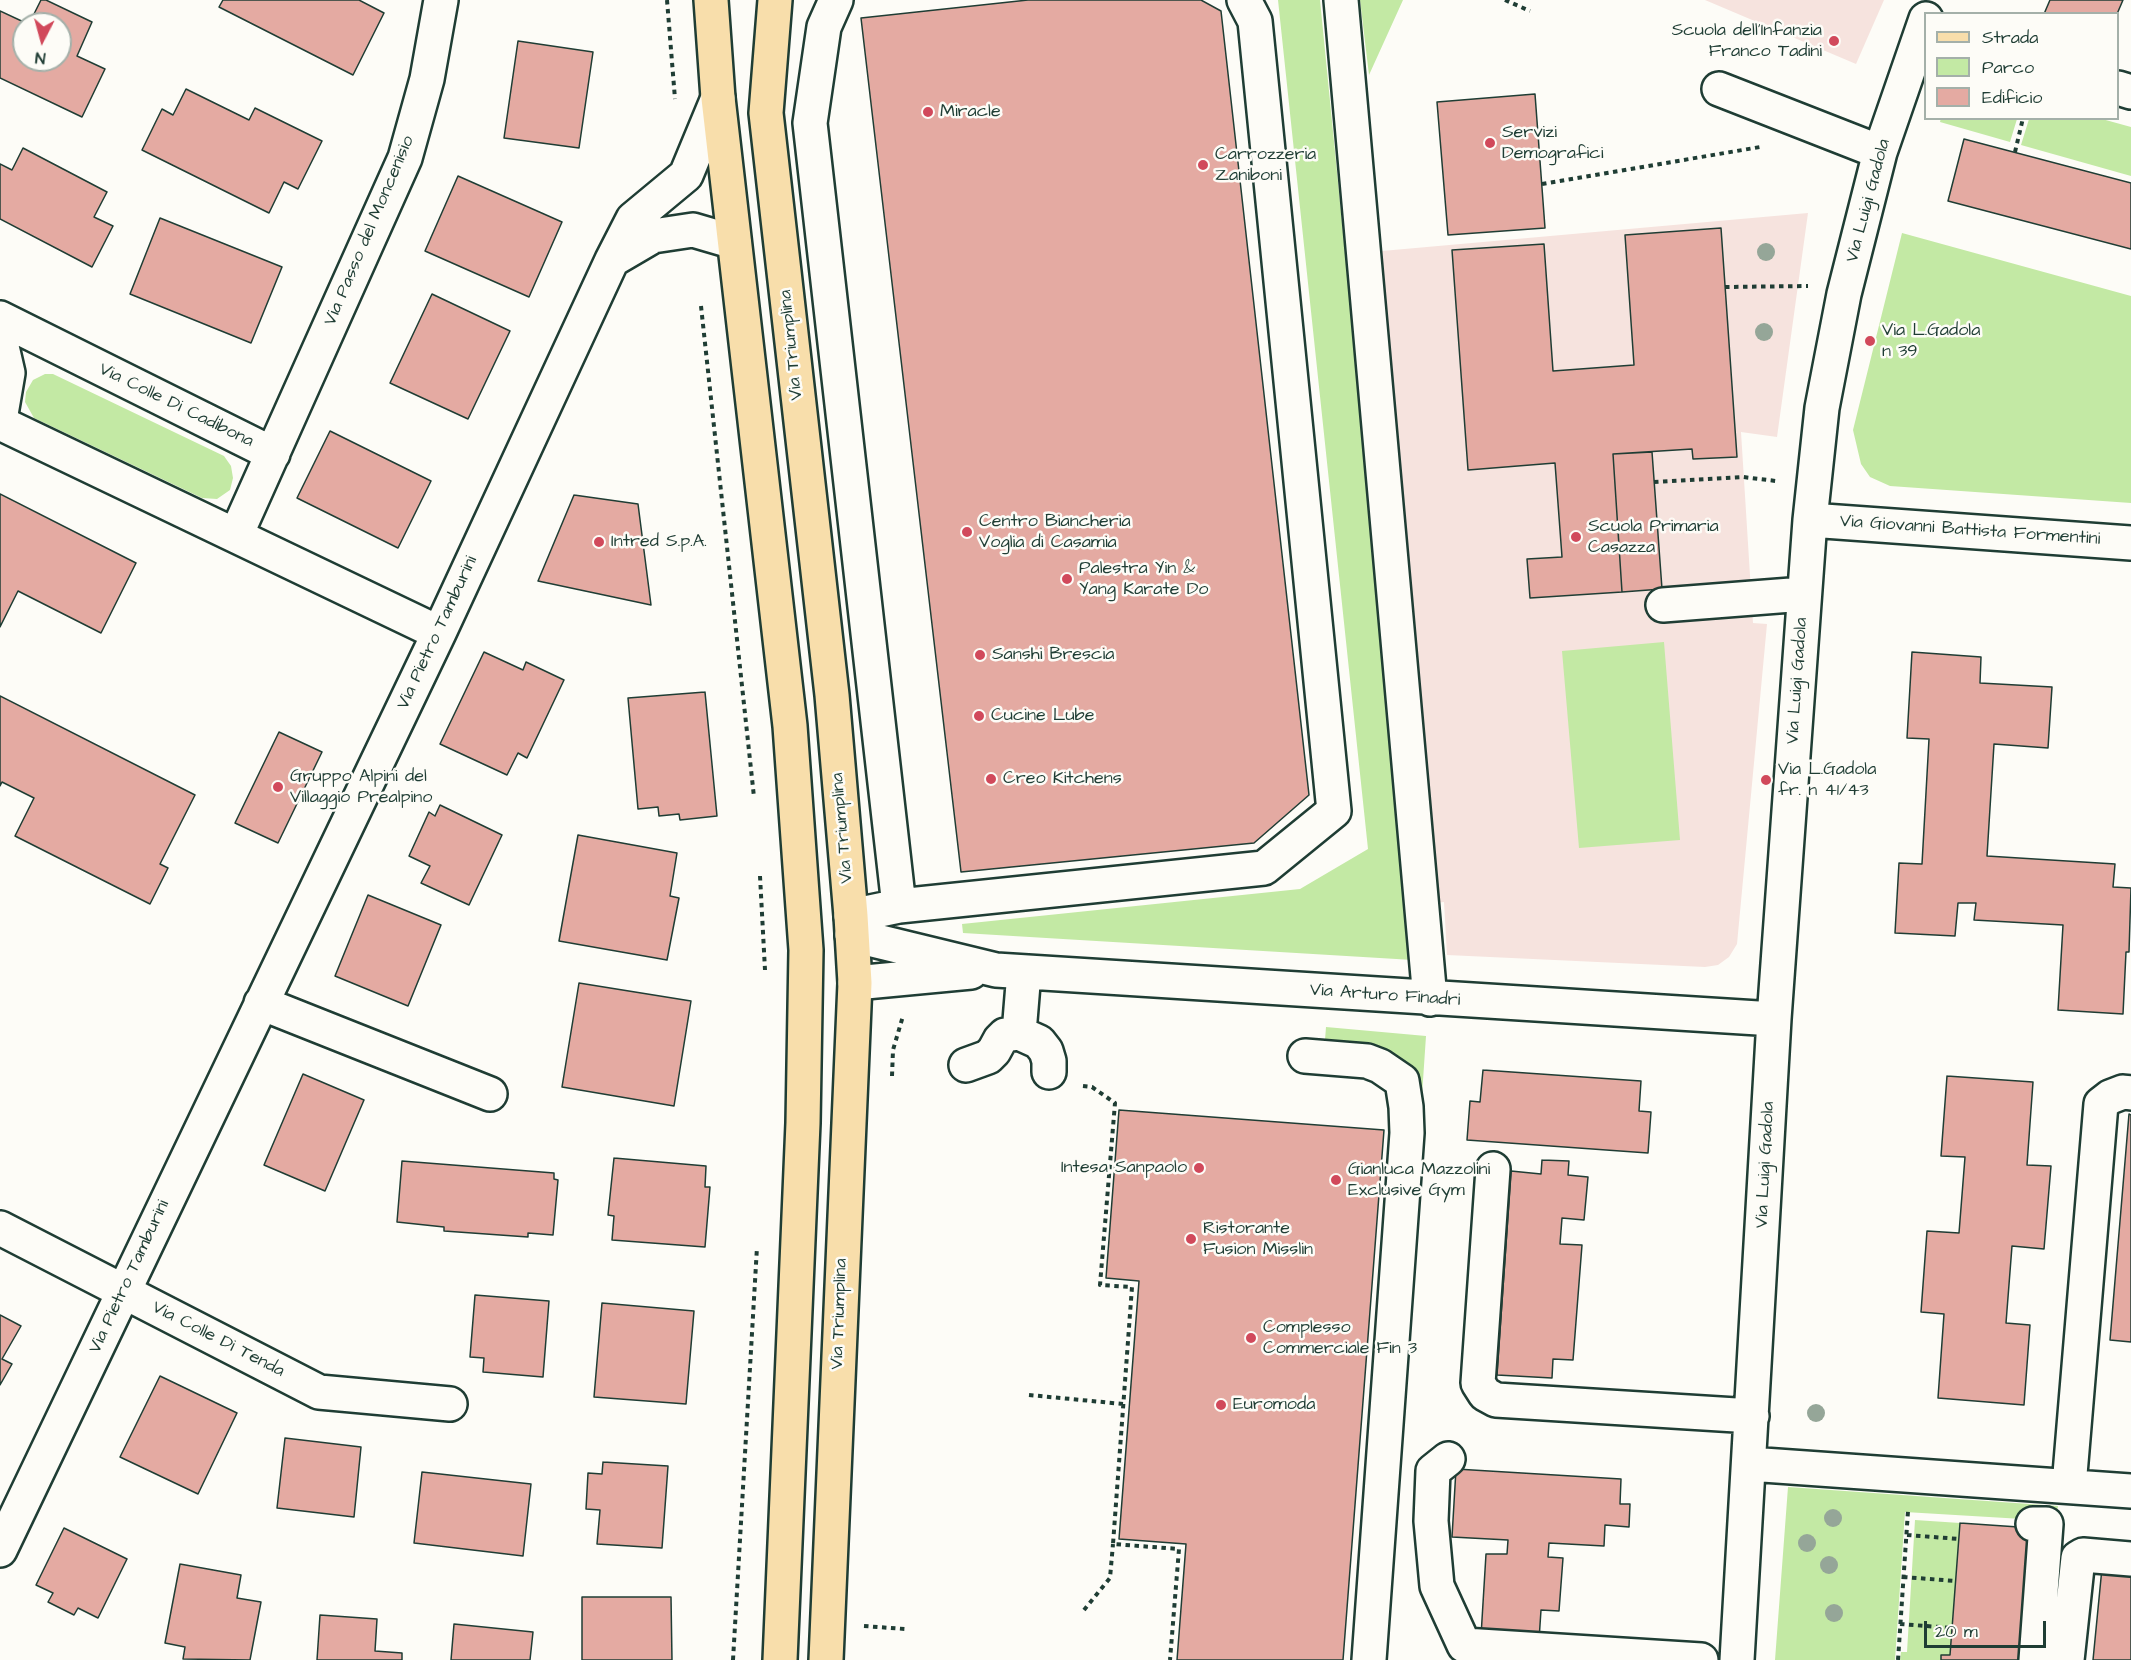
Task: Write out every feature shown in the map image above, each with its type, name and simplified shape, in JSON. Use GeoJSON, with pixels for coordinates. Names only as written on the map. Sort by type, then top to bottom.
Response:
{"type":"FeatureCollection","features":[{"type":"Feature","properties":{"kind":"main road"},"geometry":{"type":"LineString","coordinates":[[711,0],[718,98],[790,726],[806,950],[803,1123],[780,1660]]}},
{"type":"Feature","properties":{"kind":"main road","name":"Via Triumplina"},"geometry":{"type":"LineString","coordinates":[[775,0],[766,113],[832,695],[855,983],[826,1660]]}},
{"type":"Feature","properties":{"kind":"street","name":"Via Passo del Moncenisio"},"geometry":{"type":"LineString","coordinates":[[273,454],[405,158],[427,79],[441,0]]}},
{"type":"Feature","properties":{"kind":"street"},"geometry":{"type":"LineString","coordinates":[[836,0],[824,27],[810,123],[899,906]]}},
{"type":"Feature","properties":{"kind":"street"},"geometry":{"type":"LineString","coordinates":[[852,926],[899,906],[1264,868],[1334,811],[1255,21],[1244,0]]}},
{"type":"Feature","properties":{"kind":"street"},"geometry":{"type":"LineString","coordinates":[[1341,0],[1430,999]]}},
{"type":"Feature","properties":{"kind":"street","name":"Via Luigi Gadola"},"geometry":{"type":"LineString","coordinates":[[1737,1660],[1774,1020],[1804,594],[1824,397],[1844,294],[1880,152],[1924,27]]}},
{"type":"Feature","properties":{"kind":"street"},"geometry":{"type":"LineString","coordinates":[[1719,89],[1880,152]]}},
{"type":"Feature","properties":{"kind":"street","name":"Via Pietro Tamburini"},"geometry":{"type":"LineString","coordinates":[[0,1550],[439,633],[612,260],[633,219],[686,175],[718,98]]}},
{"type":"Feature","properties":{"kind":"street"},"geometry":{"type":"LineString","coordinates":[[612,260],[653,236],[693,230],[734,242]]}},
{"type":"Feature","properties":{"kind":"street","name":"Via Colle Di Cadibona"},"geometry":{"type":"LineString","coordinates":[[0,318],[273,454],[236,535]]}},
{"type":"Feature","properties":{"kind":"street"},"geometry":{"type":"LineString","coordinates":[[0,338],[8,373],[0,421],[439,633]]}},
{"type":"Feature","properties":{"kind":"street","name":"Via Giovanni Battista Formentini"},"geometry":{"type":"LineString","coordinates":[[1810,520],[2131,543]]}},
{"type":"Feature","properties":{"kind":"street"},"geometry":{"type":"LineString","coordinates":[[1663,605],[1804,594]]}},
{"type":"Feature","properties":{"kind":"street"},"geometry":{"type":"LineString","coordinates":[[852,926],[1010,971]]}},
{"type":"Feature","properties":{"kind":"street"},"geometry":{"type":"LineString","coordinates":[[855,983],[1010,971]]}},
{"type":"Feature","properties":{"kind":"street"},"geometry":{"type":"LineString","coordinates":[[966,1065],[988,1057],[1005,1035],[1044,1047],[1010,971]]}},
{"type":"Feature","properties":{"kind":"street","name":"Via Arturo Finadri"},"geometry":{"type":"LineString","coordinates":[[1010,971],[1774,1020]]}},
{"type":"Feature","properties":{"kind":"street"},"geometry":{"type":"LineString","coordinates":[[261,1003],[490,1094]]}},
{"type":"Feature","properties":{"kind":"street"},"geometry":{"type":"LineString","coordinates":[[1305,1056],[1367,1061],[1380,1066],[1401,1081],[1406,1107],[1407,1133],[1369,1660]]}},
{"type":"Feature","properties":{"kind":"street"},"geometry":{"type":"LineString","coordinates":[[2069,1486],[2102,1104],[2110,1097],[2123,1092],[2131,1093]]}},
{"type":"Feature","properties":{"kind":"street"},"geometry":{"type":"LineString","coordinates":[[1493,1169],[1478,1383],[1485,1394],[1496,1400],[1752,1416]]}},
{"type":"Feature","properties":{"kind":"street","name":"Via Colle Di Tenda"},"geometry":{"type":"LineString","coordinates":[[0,1228],[319,1392],[450,1404]]}},
{"type":"Feature","properties":{"kind":"street"},"geometry":{"type":"LineString","coordinates":[[1448,1459],[1433,1471],[1431,1521],[1437,1586],[1464,1646],[1701,1660]]}},
{"type":"Feature","properties":{"kind":"street"},"geometry":{"type":"LineString","coordinates":[[1749,1464],[2131,1491]]}},
{"type":"Feature","properties":{"kind":"street"},"geometry":{"type":"LineString","coordinates":[[2033,1524],[2046,1524],[2036,1660]]}},
{"type":"Feature","properties":{"kind":"street"},"geometry":{"type":"LineString","coordinates":[[2067,1660],[2078,1558],[2083,1555],[2131,1559]]}},
{"type":"Feature","properties":{"kind":"path"},"geometry":{"type":"LineString","coordinates":[[667,0],[675,100]]}},
{"type":"Feature","properties":{"kind":"path"},"geometry":{"type":"LineString","coordinates":[[1505,0],[1530,11]]}},
{"type":"Feature","properties":{"kind":"path"},"geometry":{"type":"LineString","coordinates":[[2014,152],[2022,120]]}},
{"type":"Feature","properties":{"kind":"path"},"geometry":{"type":"LineString","coordinates":[[1542,184],[1762,146]]}},
{"type":"Feature","properties":{"kind":"path"},"geometry":{"type":"LineString","coordinates":[[1725,286],[1810,286]]}},
{"type":"Feature","properties":{"kind":"path"},"geometry":{"type":"LineString","coordinates":[[700,300],[755,805]]}},
{"type":"Feature","properties":{"kind":"path"},"geometry":{"type":"LineString","coordinates":[[1654,482],[1743,477],[1786,483]]}},
{"type":"Feature","properties":{"kind":"path"},"geometry":{"type":"LineString","coordinates":[[759,864],[765,972]]}},
{"type":"Feature","properties":{"kind":"path"},"geometry":{"type":"LineString","coordinates":[[1081,1086],[1092,1087],[1115,1103],[1100,1285],[1132,1287],[1110,1578],[1084,1610]]}},
{"type":"Feature","properties":{"kind":"path"},"geometry":{"type":"LineString","coordinates":[[733,1660],[757,1244]]}},
{"type":"Feature","properties":{"kind":"path"},"geometry":{"type":"LineString","coordinates":[[1029,1395],[1124,1404]]}},
{"type":"Feature","properties":{"kind":"path"},"geometry":{"type":"LineString","coordinates":[[1898,1660],[1909,1506]]}},
{"type":"Feature","properties":{"kind":"path"},"geometry":{"type":"LineString","coordinates":[[1907,1536],[1959,1539]]}},
{"type":"Feature","properties":{"kind":"path"},"geometry":{"type":"LineString","coordinates":[[1113,1544],[1179,1549],[1170,1660]]}},
{"type":"Feature","properties":{"kind":"path"},"geometry":{"type":"LineString","coordinates":[[1903,1577],[1956,1581]]}},
{"type":"Feature","properties":{"kind":"path"},"geometry":{"type":"LineString","coordinates":[[1900,1624],[1952,1628]]}},
{"type":"Feature","properties":{"kind":"path"},"geometry":{"type":"LineString","coordinates":[[860,1625],[905,1629]]}},
{"type":"Feature","properties":{"kind":"shaded area","name":"Scuola dell'Infanzia Franco Tadini"},"geometry":{"type":"Polygon","coordinates":[[[1705,0],[1884,0],[1856,64],[1705,0]]]}},
{"type":"Feature","properties":{"kind":"shaded area","name":"Scuola Primaria Casazza"},"geometry":{"type":"Polygon","coordinates":[[[1808,213],[1777,437],[1741,432],[1753,623],[1767,624],[1737,944],[1729,957],[1718,965],[1705,967],[1447,955],[1444,902],[1435,903],[1382,251],[1808,213]]]}},
{"type":"Feature","properties":{"kind":"green space"},"geometry":{"type":"Polygon","coordinates":[[[1278,0],[1320,0],[1413,960],[963,933],[962,924],[1300,889],[1368,849],[1278,0]]]}},
{"type":"Feature","properties":{"kind":"green space"},"geometry":{"type":"Polygon","coordinates":[[[1360,0],[1403,0],[1369,75],[1360,0]]]}},
{"type":"Feature","properties":{"kind":"green space"},"geometry":{"type":"Polygon","coordinates":[[[1940,120],[2017,120],[2010,142],[1940,122],[1940,120]]]}},
{"type":"Feature","properties":{"kind":"green space"},"geometry":{"type":"Polygon","coordinates":[[[2029,120],[2106,120],[2131,127],[2131,176],[2021,145],[2029,120]]]}},
{"type":"Feature","properties":{"kind":"green space"},"geometry":{"type":"Polygon","coordinates":[[[1902,233],[2131,296],[2131,503],[1890,486],[1870,477],[1861,464],[1853,430],[1902,233]]]}},
{"type":"Feature","properties":{"kind":"green space"},"geometry":{"type":"Polygon","coordinates":[[[45,374],[53,374],[224,456],[231,466],[233,478],[230,490],[217,499],[202,498],[34,418],[25,402],[26,392],[33,380],[45,374]]]}},
{"type":"Feature","properties":{"kind":"green space"},"geometry":{"type":"Polygon","coordinates":[[[1664,642],[1680,840],[1579,848],[1562,651],[1664,642]]]}},
{"type":"Feature","properties":{"kind":"green space"},"geometry":{"type":"Polygon","coordinates":[[[1326,1027],[1426,1036],[1421,1110],[1371,1046],[1355,1042],[1325,1040],[1326,1027]]]}},
{"type":"Feature","properties":{"kind":"green space"},"geometry":{"type":"Polygon","coordinates":[[[1788,1487],[2058,1506],[2056,1521],[1905,1512],[1895,1660],[1775,1660],[1788,1487]]]}},
{"type":"Feature","properties":{"kind":"green space"},"geometry":{"type":"Polygon","coordinates":[[[1915,1520],[1960,1523],[1950,1655],[1941,1655],[1941,1660],[1900,1660],[1901,1652],[1907,1652],[1915,1520]]]}},
{"type":"Feature","properties":{"kind":"building"},"geometry":{"type":"Polygon","coordinates":[[[41,0],[46,0],[71,12],[35,12],[41,0]]]}},
{"type":"Feature","properties":{"kind":"building"},"geometry":{"type":"Polygon","coordinates":[[[223,0],[359,0],[384,13],[353,75],[219,7],[223,0]]]}},
{"type":"Feature","properties":{"kind":"building"},"geometry":{"type":"Polygon","coordinates":[[[1028,0],[1201,0],[1221,11],[1309,795],[1254,843],[961,872],[861,18],[1028,0]]]}},
{"type":"Feature","properties":{"kind":"building"},"geometry":{"type":"Polygon","coordinates":[[[2050,0],[2123,0],[2118,12],[2045,12],[2050,0]]]}},
{"type":"Feature","properties":{"kind":"building"},"geometry":{"type":"Polygon","coordinates":[[[0,11],[12,17],[12,72],[72,72],[72,12],[92,22],[77,56],[105,69],[82,117],[0,78],[0,11]]]}},
{"type":"Feature","properties":{"kind":"building"},"geometry":{"type":"Polygon","coordinates":[[[518,41],[593,52],[579,148],[504,138],[518,41]]]}},
{"type":"Feature","properties":{"kind":"building"},"geometry":{"type":"Polygon","coordinates":[[[186,89],[249,120],[255,108],[322,141],[298,189],[284,182],[269,213],[142,150],[162,109],[173,115],[186,89]]]}},
{"type":"Feature","properties":{"kind":"building","name":"Servizi Demografici"},"geometry":{"type":"Polygon","coordinates":[[[1535,94],[1545,228],[1448,235],[1437,102],[1535,94]]]}},
{"type":"Feature","properties":{"kind":"building"},"geometry":{"type":"Polygon","coordinates":[[[1964,139],[2131,183],[2131,249],[1948,201],[1964,139]]]}},
{"type":"Feature","properties":{"kind":"building"},"geometry":{"type":"Polygon","coordinates":[[[23,148],[107,192],[94,217],[113,226],[92,267],[0,219],[0,164],[12,170],[23,148]]]}},
{"type":"Feature","properties":{"kind":"building"},"geometry":{"type":"Polygon","coordinates":[[[458,176],[562,222],[529,297],[425,251],[458,176]]]}},
{"type":"Feature","properties":{"kind":"building"},"geometry":{"type":"Polygon","coordinates":[[[160,218],[282,267],[251,343],[130,294],[160,218]]]}},
{"type":"Feature","properties":{"kind":"building"},"geometry":{"type":"Polygon","coordinates":[[[1721,228],[1737,457],[1693,459],[1692,449],[1613,454],[1622,592],[1530,598],[1527,559],[1562,557],[1555,463],[1468,470],[1452,250],[1544,244],[1553,371],[1634,365],[1625,235],[1721,228]]]}},
{"type":"Feature","properties":{"kind":"building"},"geometry":{"type":"Polygon","coordinates":[[[432,294],[510,331],[468,419],[390,383],[432,294]]]}},
{"type":"Feature","properties":{"kind":"building"},"geometry":{"type":"Polygon","coordinates":[[[330,431],[431,481],[398,548],[297,498],[330,431]]]}},
{"type":"Feature","properties":{"kind":"building"},"geometry":{"type":"Polygon","coordinates":[[[1652,452],[1662,589],[1622,592],[1613,454],[1652,452]]]}},
{"type":"Feature","properties":{"kind":"building"},"geometry":{"type":"Polygon","coordinates":[[[0,494],[136,563],[101,633],[18,591],[0,627],[0,494]]]}},
{"type":"Feature","properties":{"kind":"building","name":"Intred S.p.A."},"geometry":{"type":"Polygon","coordinates":[[[574,495],[638,504],[651,605],[538,581],[574,495]]]}},
{"type":"Feature","properties":{"kind":"building"},"geometry":{"type":"Polygon","coordinates":[[[484,652],[523,670],[526,662],[564,680],[527,758],[518,753],[507,775],[440,744],[484,652]]]}},
{"type":"Feature","properties":{"kind":"building"},"geometry":{"type":"Polygon","coordinates":[[[1912,652],[1981,657],[1980,683],[2052,687],[2048,748],[1994,744],[1987,856],[2115,864],[2113,887],[2131,888],[2129,952],[2126,952],[2123,1014],[2058,1010],[2063,925],[1974,920],[1976,903],[1958,903],[1955,936],[1895,933],[1899,863],[1922,864],[1929,739],[1907,738],[1912,652]]]}},
{"type":"Feature","properties":{"kind":"building"},"geometry":{"type":"Polygon","coordinates":[[[705,692],[717,816],[680,820],[679,814],[659,816],[658,807],[638,809],[628,698],[705,692]]]}},
{"type":"Feature","properties":{"kind":"building"},"geometry":{"type":"Polygon","coordinates":[[[0,696],[195,795],[160,864],[168,868],[150,904],[15,836],[34,798],[2,782],[0,786],[0,696]]]}},
{"type":"Feature","properties":{"kind":"building","name":"Gruppo Alpini del Villaggio Prealpino"},"geometry":{"type":"Polygon","coordinates":[[[279,732],[322,752],[278,843],[235,823],[279,732]]]}},
{"type":"Feature","properties":{"kind":"building"},"geometry":{"type":"Polygon","coordinates":[[[440,805],[502,835],[469,905],[421,883],[430,866],[409,856],[429,812],[435,816],[440,805]]]}},
{"type":"Feature","properties":{"kind":"building"},"geometry":{"type":"Polygon","coordinates":[[[578,835],[677,853],[670,896],[679,898],[667,960],[559,941],[578,835]]]}},
{"type":"Feature","properties":{"kind":"building"},"geometry":{"type":"Polygon","coordinates":[[[368,895],[441,925],[408,1006],[335,976],[368,895]]]}},
{"type":"Feature","properties":{"kind":"building"},"geometry":{"type":"Polygon","coordinates":[[[579,983],[691,1001],[674,1106],[562,1087],[579,983]]]}},
{"type":"Feature","properties":{"kind":"building"},"geometry":{"type":"Polygon","coordinates":[[[1483,1070],[1641,1081],[1639,1111],[1651,1112],[1648,1153],[1467,1140],[1470,1101],[1480,1102],[1483,1070]]]}},
{"type":"Feature","properties":{"kind":"building"},"geometry":{"type":"Polygon","coordinates":[[[303,1074],[364,1100],[325,1191],[264,1165],[303,1074]]]}},
{"type":"Feature","properties":{"kind":"building"},"geometry":{"type":"Polygon","coordinates":[[[1947,1076],[2033,1082],[2027,1165],[2051,1166],[2044,1249],[2012,1246],[2006,1323],[2030,1325],[2024,1405],[1938,1398],[1944,1314],[1921,1312],[1927,1231],[1959,1233],[1965,1157],[1941,1156],[1947,1076]]]}},
{"type":"Feature","properties":{"kind":"building","name":"Complesso Commerciale Fin 3"},"geometry":{"type":"Polygon","coordinates":[[[1119,1110],[1384,1130],[1343,1660],[1177,1660],[1186,1544],[1119,1539],[1139,1281],[1106,1278],[1119,1110]]]}},
{"type":"Feature","properties":{"kind":"building"},"geometry":{"type":"Polygon","coordinates":[[[2129,1114],[2131,1115],[2131,1342],[2110,1340],[2129,1114]]]}},
{"type":"Feature","properties":{"kind":"building"},"geometry":{"type":"Polygon","coordinates":[[[614,1158],[706,1166],[705,1187],[710,1187],[705,1247],[612,1240],[614,1216],[608,1215],[614,1158]]]}},
{"type":"Feature","properties":{"kind":"building"},"geometry":{"type":"Polygon","coordinates":[[[1542,1160],[1569,1161],[1568,1175],[1588,1177],[1584,1220],[1562,1218],[1560,1244],[1582,1245],[1573,1360],[1553,1359],[1552,1378],[1497,1375],[1511,1171],[1541,1174],[1542,1160]]]}},
{"type":"Feature","properties":{"kind":"building"},"geometry":{"type":"Polygon","coordinates":[[[402,1161],[554,1173],[554,1179],[558,1180],[553,1235],[528,1233],[528,1237],[444,1231],[444,1227],[397,1222],[402,1161]]]}},
{"type":"Feature","properties":{"kind":"building"},"geometry":{"type":"Polygon","coordinates":[[[475,1295],[549,1301],[543,1377],[483,1372],[484,1358],[470,1357],[475,1295]]]}},
{"type":"Feature","properties":{"kind":"building"},"geometry":{"type":"Polygon","coordinates":[[[602,1303],[694,1311],[686,1404],[594,1397],[602,1303]]]}},
{"type":"Feature","properties":{"kind":"building"},"geometry":{"type":"Polygon","coordinates":[[[0,1315],[21,1326],[2,1359],[12,1364],[0,1385],[0,1315]]]}},
{"type":"Feature","properties":{"kind":"building"},"geometry":{"type":"Polygon","coordinates":[[[160,1376],[237,1413],[198,1494],[120,1457],[160,1376]]]}},
{"type":"Feature","properties":{"kind":"building"},"geometry":{"type":"Polygon","coordinates":[[[285,1438],[361,1447],[354,1517],[277,1508],[285,1438]]]}},
{"type":"Feature","properties":{"kind":"building"},"geometry":{"type":"Polygon","coordinates":[[[603,1462],[668,1466],[662,1548],[597,1544],[600,1510],[586,1509],[588,1473],[602,1474],[603,1462]]]}},
{"type":"Feature","properties":{"kind":"building"},"geometry":{"type":"Polygon","coordinates":[[[1456,1469],[1621,1479],[1620,1504],[1630,1504],[1629,1527],[1605,1525],[1604,1546],[1549,1543],[1548,1557],[1563,1558],[1559,1611],[1541,1610],[1539,1640],[1481,1636],[1486,1554],[1507,1554],[1508,1540],[1452,1537],[1456,1469]]]}},
{"type":"Feature","properties":{"kind":"building"},"geometry":{"type":"Polygon","coordinates":[[[422,1472],[531,1484],[523,1556],[414,1543],[422,1472]]]}},
{"type":"Feature","properties":{"kind":"building"},"geometry":{"type":"Polygon","coordinates":[[[1960,1523],[2033,1528],[2024,1660],[1941,1660],[1941,1655],[1950,1655],[1960,1523]]]}},
{"type":"Feature","properties":{"kind":"building"},"geometry":{"type":"Polygon","coordinates":[[[64,1528],[127,1559],[98,1618],[78,1608],[74,1615],[48,1602],[53,1593],[36,1585],[64,1528]]]}},
{"type":"Feature","properties":{"kind":"building"},"geometry":{"type":"Polygon","coordinates":[[[180,1564],[241,1575],[237,1598],[261,1602],[250,1660],[183,1659],[185,1647],[165,1643],[180,1564]]]}},
{"type":"Feature","properties":{"kind":"building"},"geometry":{"type":"Polygon","coordinates":[[[2102,1568],[2131,1570],[2131,1660],[2093,1660],[2102,1568]]]}},
{"type":"Feature","properties":{"kind":"building"},"geometry":{"type":"Polygon","coordinates":[[[582,1597],[671,1597],[672,1660],[582,1660],[582,1597]]]}},
{"type":"Feature","properties":{"kind":"building"},"geometry":{"type":"Polygon","coordinates":[[[320,1615],[377,1619],[375,1651],[402,1653],[402,1660],[317,1660],[320,1615]]]}},
{"type":"Feature","properties":{"kind":"building"},"geometry":{"type":"Polygon","coordinates":[[[454,1624],[533,1632],[530,1660],[451,1660],[454,1624]]]}},
{"type":"Feature","properties":{"kind":"place","name":"Scuola dell'Infanzia Franco Tadini"},"geometry":{"type":"Point","coordinates":[1834,41]}},
{"type":"Feature","properties":{"kind":"place","name":"Miracle"},"geometry":{"type":"Point","coordinates":[928,112]}},
{"type":"Feature","properties":{"kind":"place","name":"Servizi Demografici"},"geometry":{"type":"Point","coordinates":[1490,143]}},
{"type":"Feature","properties":{"kind":"place","name":"Carrozzeria Zaniboni"},"geometry":{"type":"Point","coordinates":[1203,165]}},
{"type":"Feature","properties":{"kind":"place","name":"Via L.Gadola n 39"},"geometry":{"type":"Point","coordinates":[1870,341]}},
{"type":"Feature","properties":{"kind":"place","name":"Centro Biancheria Voglia di Casamia"},"geometry":{"type":"Point","coordinates":[967,532]}},
{"type":"Feature","properties":{"kind":"place","name":"Scuola Primaria Casazza"},"geometry":{"type":"Point","coordinates":[1576,537]}},
{"type":"Feature","properties":{"kind":"place","name":"Intred S.p.A."},"geometry":{"type":"Point","coordinates":[599,542]}},
{"type":"Feature","properties":{"kind":"place","name":"Palestra Yin & Yang Karate Do"},"geometry":{"type":"Point","coordinates":[1067,579]}},
{"type":"Feature","properties":{"kind":"place","name":"Sanshi Brescia"},"geometry":{"type":"Point","coordinates":[980,655]}},
{"type":"Feature","properties":{"kind":"place","name":"Cucine Lube"},"geometry":{"type":"Point","coordinates":[979,716]}},
{"type":"Feature","properties":{"kind":"place","name":"Creo Kitchens"},"geometry":{"type":"Point","coordinates":[991,779]}},
{"type":"Feature","properties":{"kind":"place","name":"Via L.Gadola fr. n 41/43"},"geometry":{"type":"Point","coordinates":[1766,780]}},
{"type":"Feature","properties":{"kind":"place","name":"Gruppo Alpini del Villaggio Prealpino"},"geometry":{"type":"Point","coordinates":[278,787]}},
{"type":"Feature","properties":{"kind":"place","name":"Intesa Sanpaolo"},"geometry":{"type":"Point","coordinates":[1199,1168]}},
{"type":"Feature","properties":{"kind":"place","name":"Gianluca Mazzolini Exclusive Gym"},"geometry":{"type":"Point","coordinates":[1336,1180]}},
{"type":"Feature","properties":{"kind":"place","name":"Ristorante Fusion Misslin"},"geometry":{"type":"Point","coordinates":[1191,1239]}},
{"type":"Feature","properties":{"kind":"place","name":"Complesso Commerciale Fin 3"},"geometry":{"type":"Point","coordinates":[1251,1338]}},
{"type":"Feature","properties":{"kind":"place","name":"Euromoda"},"geometry":{"type":"Point","coordinates":[1221,1405]}}]}
